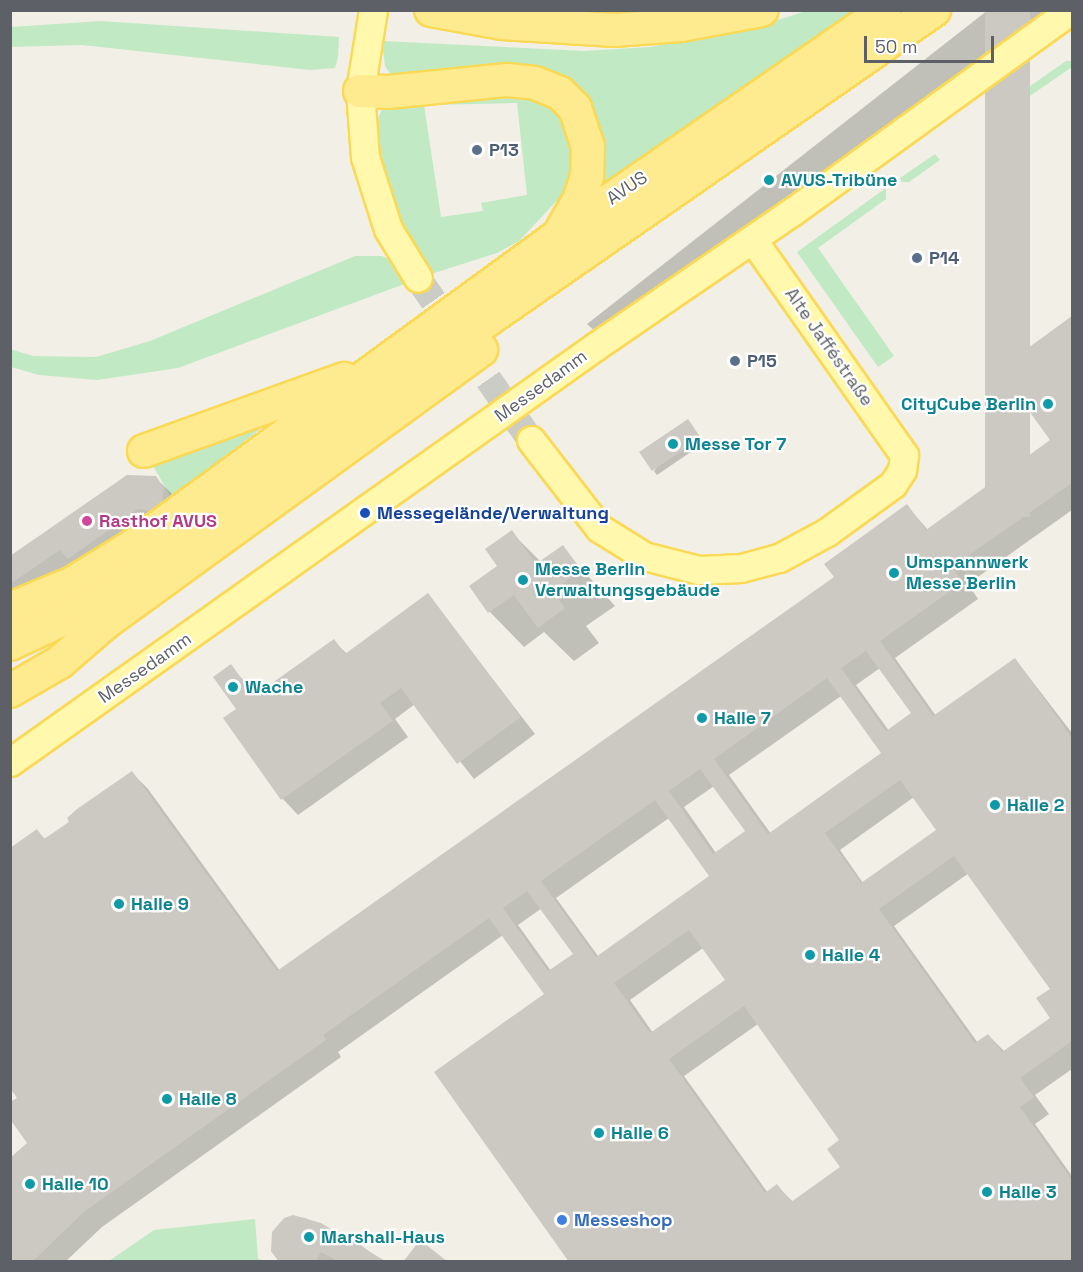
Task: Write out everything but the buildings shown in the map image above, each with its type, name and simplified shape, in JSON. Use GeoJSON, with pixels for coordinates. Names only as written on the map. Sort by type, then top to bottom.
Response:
{"type":"FeatureCollection","features":[{"type":"Feature","properties":{"kind":"highway"},"geometry":{"type":"LineString","coordinates":[[431,10],[502,23],[614,30],[681,25],[762,10]]}},
{"type":"Feature","properties":{"kind":"highway","name":"AVUS"},"geometry":{"type":"LineString","coordinates":[[370,370],[558,236],[885,10]]}},
{"type":"Feature","properties":{"kind":"highway"},"geometry":{"type":"LineString","coordinates":[[10,644],[85,609],[142,572],[696,173],[934,10]]}},
{"type":"Feature","properties":{"kind":"highway"},"geometry":{"type":"LineString","coordinates":[[360,91],[388,92],[507,80],[535,83],[560,93],[575,108],[588,147],[587,176],[579,200],[558,236]]}},
{"type":"Feature","properties":{"kind":"highway"},"geometry":{"type":"LineString","coordinates":[[10,690],[60,662],[105,623],[435,385],[661,215],[696,173]]}},
{"type":"Feature","properties":{"kind":"highway"},"geometry":{"type":"LineString","coordinates":[[144,451],[370,370]]}},
{"type":"Feature","properties":{"kind":"highway"},"geometry":{"type":"LineString","coordinates":[[10,609],[73,583],[130,548],[370,370]]}},
{"type":"Feature","properties":{"kind":"highway"},"geometry":{"type":"LineString","coordinates":[[10,665],[105,623]]}},
{"type":"Feature","properties":{"kind":"main road"},"geometry":{"type":"LineString","coordinates":[[373,10],[360,91],[365,157],[376,201],[400,253],[418,278]]}},
{"type":"Feature","properties":{"kind":"main road","name":"Messedamm"},"geometry":{"type":"LineString","coordinates":[[10,762],[256,592],[587,353],[753,240],[1071,10]]}},
{"type":"Feature","properties":{"kind":"main road","name":"Alte Jafféstraße"},"geometry":{"type":"LineString","coordinates":[[531,440],[582,510],[615,540],[658,561],[706,570],[766,562],[808,543],[893,484],[902,470],[904,455],[753,240]]}},
{"type":"Feature","properties":{"kind":"green space"},"geometry":{"type":"Polygon","coordinates":[[[512,11],[720,11],[624,21],[512,11]]]}},
{"type":"Feature","properties":{"kind":"green space"},"geometry":{"type":"Polygon","coordinates":[[[806,11],[859,11],[597,187],[604,141],[589,102],[563,76],[534,68],[405,77],[391,75],[385,66],[382,41],[584,51],[650,47],[781,19],[806,11]]]}},
{"type":"Feature","properties":{"kind":"green space"},"geometry":{"type":"Polygon","coordinates":[[[101,21],[339,37],[338,57],[335,68],[310,70],[82,45],[11,47],[11,27],[101,21]]]}},
{"type":"Feature","properties":{"kind":"green space"},"geometry":{"type":"Polygon","coordinates":[[[1066,61],[1072,61],[1072,67],[1014,107],[1009,101],[1066,61]]]}},
{"type":"Feature","properties":{"kind":"green space"},"geometry":{"type":"Polygon","coordinates":[[[511,87],[545,98],[568,115],[578,159],[566,191],[519,241],[497,253],[431,274],[407,240],[383,184],[373,130],[382,109],[403,97],[511,87]],[[517,103],[424,105],[441,217],[483,211],[481,203],[527,195],[517,103]]]}},
{"type":"Feature","properties":{"kind":"green space"},"geometry":{"type":"Polygon","coordinates":[[[935,154],[940,160],[909,182],[902,182],[900,178],[935,154]]]}},
{"type":"Feature","properties":{"kind":"green space"},"geometry":{"type":"Polygon","coordinates":[[[886,188],[886,199],[818,248],[894,356],[878,367],[797,252],[886,188]]]}},
{"type":"Feature","properties":{"kind":"green space"},"geometry":{"type":"Polygon","coordinates":[[[355,256],[381,256],[397,261],[407,283],[178,368],[97,380],[39,375],[11,367],[10,349],[33,356],[96,357],[150,341],[355,256]]]}},
{"type":"Feature","properties":{"kind":"green space"},"geometry":{"type":"Polygon","coordinates":[[[274,418],[222,459],[174,502],[153,466],[170,460],[166,450],[274,418]]]}},
{"type":"Feature","properties":{"kind":"green space"},"geometry":{"type":"Polygon","coordinates":[[[255,1219],[258,1259],[266,1261],[109,1261],[154,1230],[255,1219]]]}},
{"type":"Feature","properties":{"kind":"tunnel"},"geometry":{"type":"LineString","coordinates":[[418,278],[531,440]]}},
{"type":"Feature","properties":{"kind":"place","name":"P13"},"geometry":{"type":"Point","coordinates":[477,150]}},
{"type":"Feature","properties":{"kind":"place","name":"AVUS-Tribüne"},"geometry":{"type":"Point","coordinates":[769,180]}},
{"type":"Feature","properties":{"kind":"place","name":"P14"},"geometry":{"type":"Point","coordinates":[917,258]}},
{"type":"Feature","properties":{"kind":"place","name":"P15"},"geometry":{"type":"Point","coordinates":[735,361]}},
{"type":"Feature","properties":{"kind":"place","name":"CityCube Berlin"},"geometry":{"type":"Point","coordinates":[1048,404]}},
{"type":"Feature","properties":{"kind":"place","name":"Messe Tor 7"},"geometry":{"type":"Point","coordinates":[673,444]}},
{"type":"Feature","properties":{"kind":"place","name":"Messegelände/Verwaltung"},"geometry":{"type":"Point","coordinates":[365,513]}},
{"type":"Feature","properties":{"kind":"place","name":"Rasthof AVUS"},"geometry":{"type":"Point","coordinates":[87,521]}},
{"type":"Feature","properties":{"kind":"place","name":"Umspannwerk Messe Berlin"},"geometry":{"type":"Point","coordinates":[894,573]}},
{"type":"Feature","properties":{"kind":"place","name":"Messe Berlin Verwaltungsgebäude"},"geometry":{"type":"Point","coordinates":[523,580]}},
{"type":"Feature","properties":{"kind":"place","name":"Wache"},"geometry":{"type":"Point","coordinates":[233,687]}},
{"type":"Feature","properties":{"kind":"place","name":"Halle 7"},"geometry":{"type":"Point","coordinates":[702,718]}},
{"type":"Feature","properties":{"kind":"place","name":"Halle 2"},"geometry":{"type":"Point","coordinates":[995,805]}},
{"type":"Feature","properties":{"kind":"place","name":"Halle 9"},"geometry":{"type":"Point","coordinates":[119,904]}},
{"type":"Feature","properties":{"kind":"place","name":"Halle 4"},"geometry":{"type":"Point","coordinates":[810,955]}},
{"type":"Feature","properties":{"kind":"place","name":"Halle 8"},"geometry":{"type":"Point","coordinates":[167,1099]}},
{"type":"Feature","properties":{"kind":"place","name":"Halle 6"},"geometry":{"type":"Point","coordinates":[599,1133]}},
{"type":"Feature","properties":{"kind":"place","name":"Halle 10"},"geometry":{"type":"Point","coordinates":[30,1184]}},
{"type":"Feature","properties":{"kind":"place","name":"Halle 3"},"geometry":{"type":"Point","coordinates":[987,1192]}},
{"type":"Feature","properties":{"kind":"place","name":"Messeshop"},"geometry":{"type":"Point","coordinates":[562,1220]}},
{"type":"Feature","properties":{"kind":"place","name":"Marshall-Haus"},"geometry":{"type":"Point","coordinates":[309,1237]}}]}
